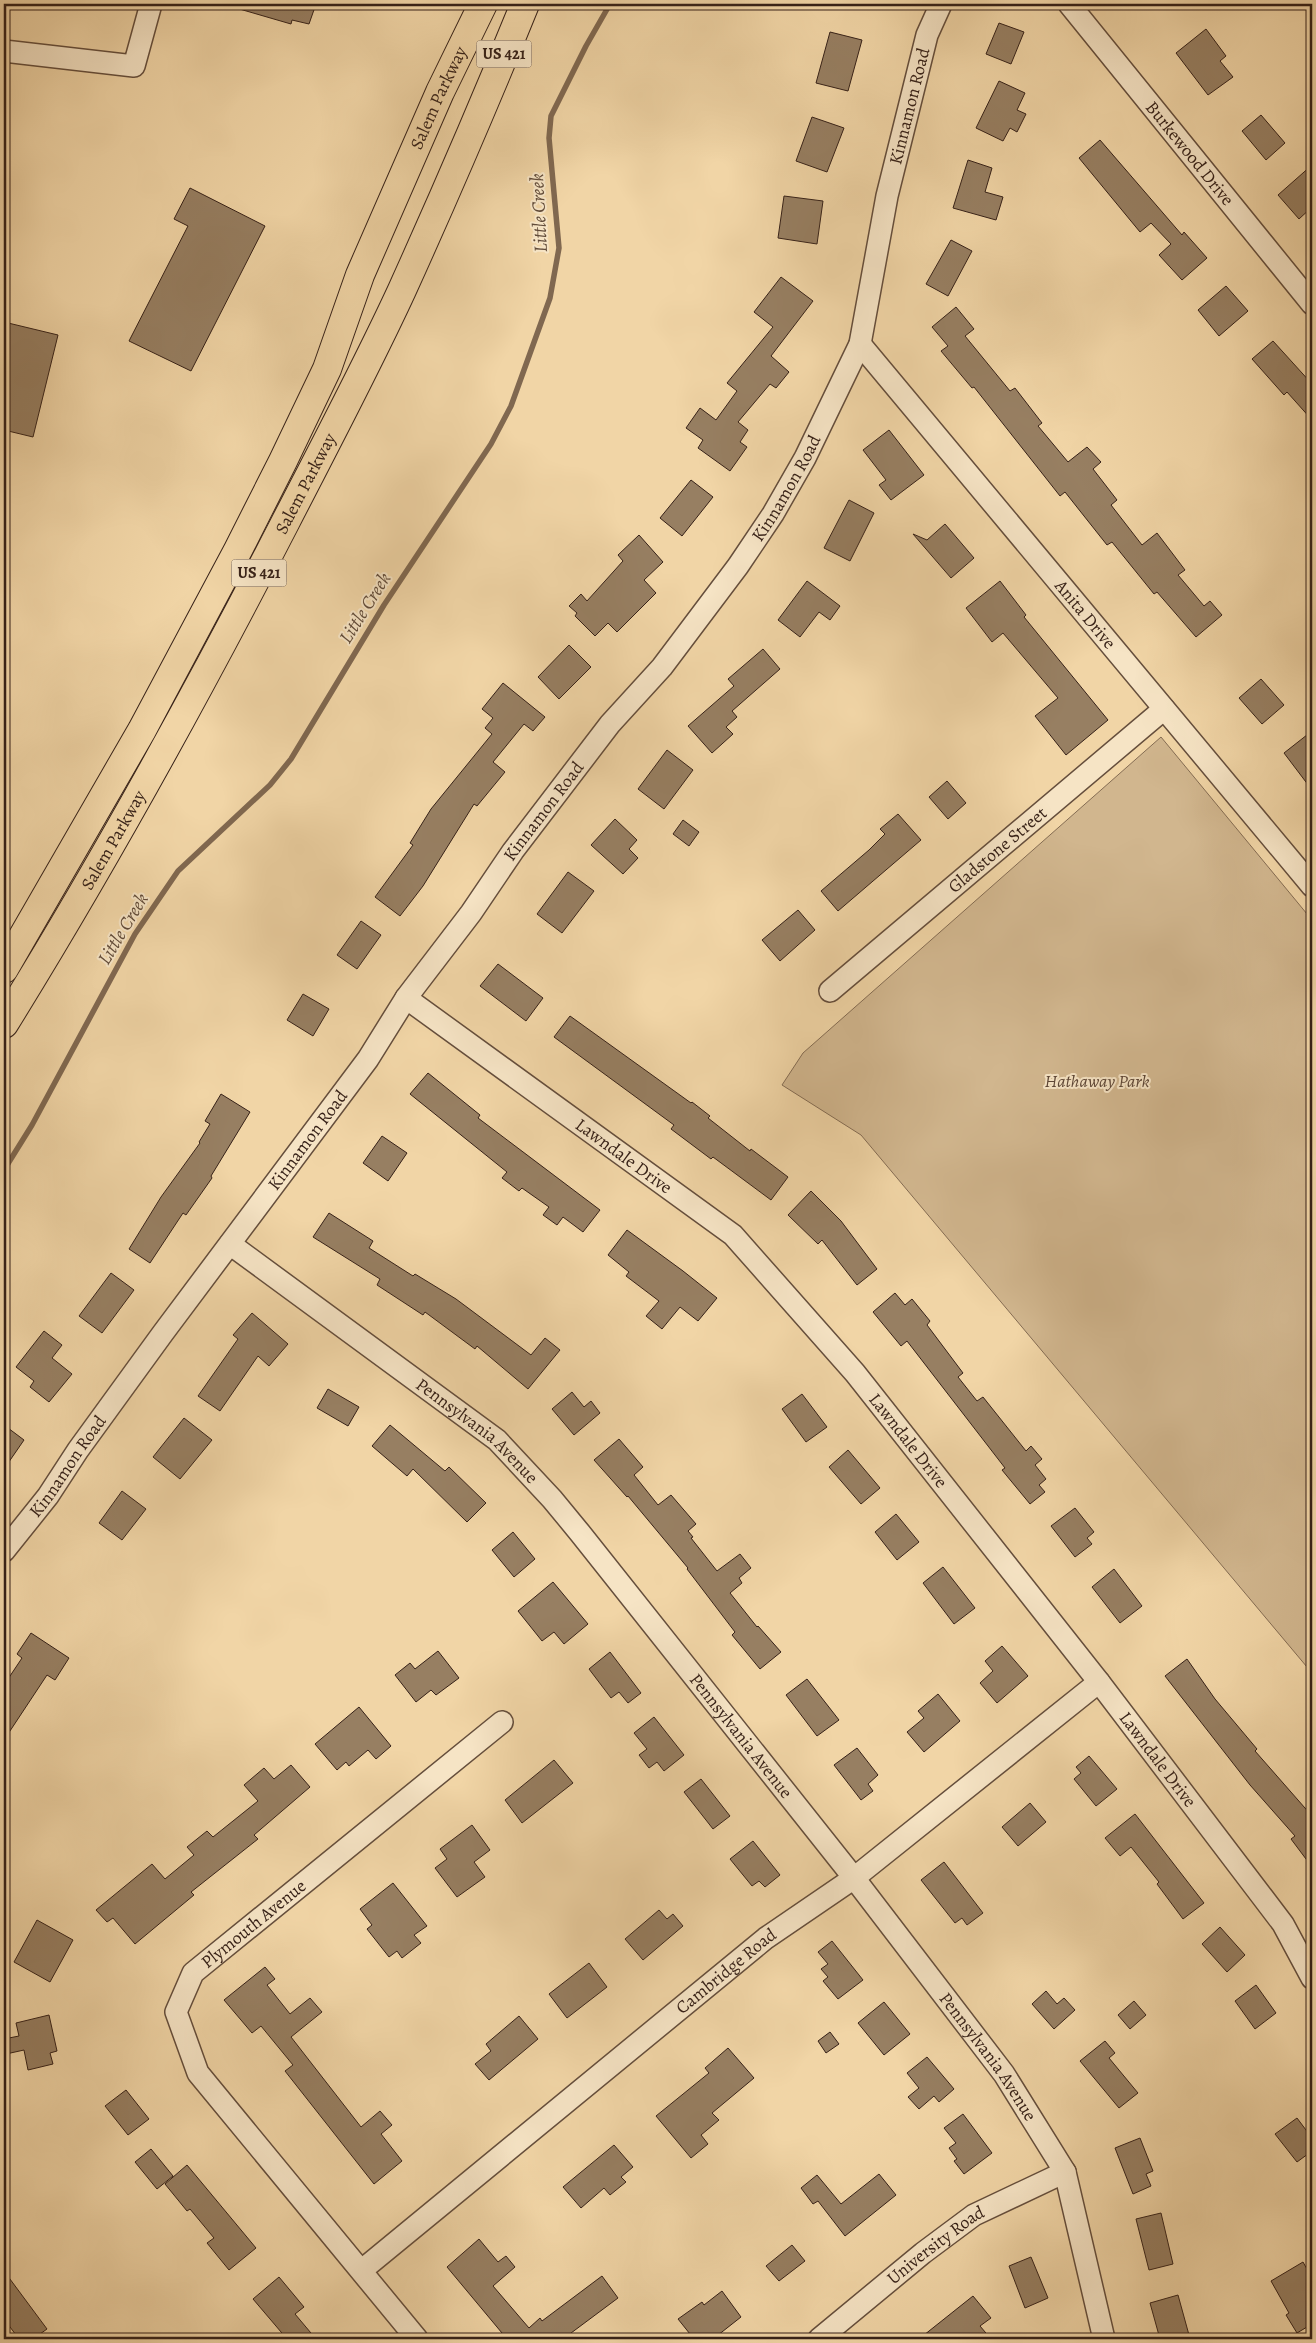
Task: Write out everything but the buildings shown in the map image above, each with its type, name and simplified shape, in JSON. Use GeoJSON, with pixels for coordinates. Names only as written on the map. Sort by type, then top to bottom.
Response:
{"type":"FeatureCollection","features":[{"type":"Feature","properties":{"kind":"highway","name":"Salem Parkway"},"geometry":{"type":"LineString","coordinates":[[4,968],[147,722],[283,461],[326,369],[360,275],[440,92],[484,4]]}},
{"type":"Feature","properties":{"kind":"highway","name":"Salem Parkway"},"geometry":{"type":"LineString","coordinates":[[4,1024],[67,920],[172,736],[339,417],[401,292],[525,4]]}},
{"type":"Feature","properties":{"kind":"street"},"geometry":{"type":"LineString","coordinates":[[4,51],[134,66],[152,4]]}},
{"type":"Feature","properties":{"kind":"street","name":"Kinnamon Road"},"geometry":{"type":"LineString","coordinates":[[4,1551],[10,1540],[48,1496],[78,1450],[368,1059],[406,998],[466,920],[513,851],[605,731],[662,667],[738,566],[773,514],[805,458],[860,344],[887,196],[927,34],[940,4]]}},
{"type":"Feature","properties":{"kind":"street","name":"Burkewood Drive"},"geometry":{"type":"LineString","coordinates":[[1069,4],[1312,304]]}},
{"type":"Feature","properties":{"kind":"street","name":"Anita Drive"},"geometry":{"type":"LineString","coordinates":[[860,344],[1312,886]]}},
{"type":"Feature","properties":{"kind":"street","name":"Gladstone Street"},"geometry":{"type":"LineString","coordinates":[[830,991],[1164,709]]}},
{"type":"Feature","properties":{"kind":"street","name":"Lawndale Drive"},"geometry":{"type":"LineString","coordinates":[[406,998],[732,1235],[855,1373],[1099,1682],[1283,1924],[1312,1978]]}},
{"type":"Feature","properties":{"kind":"street","name":"Pennsylvania Avenue"},"geometry":{"type":"LineString","coordinates":[[230,1244],[497,1440],[552,1499],[854,1878],[1004,2074],[1065,2172],[1104,2339]]}},
{"type":"Feature","properties":{"kind":"street","name":"Cambridge Road"},"geometry":{"type":"LineString","coordinates":[[362,2270],[766,1938],[854,1878],[1099,1682]]}},
{"type":"Feature","properties":{"kind":"street","name":"Plymouth Avenue"},"geometry":{"type":"LineString","coordinates":[[417,2339],[198,2073],[176,2012],[193,1973],[502,1722]]}},
{"type":"Feature","properties":{"kind":"street","name":"University Road"},"geometry":{"type":"LineString","coordinates":[[819,2339],[923,2253],[974,2215],[1065,2172]]}},
{"type":"Feature","properties":{"kind":"green space","name":"Hathaway Park"},"geometry":{"type":"Polygon","coordinates":[[[1161,737],[1312,920],[1312,1673],[861,1135],[782,1085],[803,1053],[1161,737]]]}},
{"type":"Feature","properties":{"kind":"waterway","name":"Little Creek"},"geometry":{"type":"LineString","coordinates":[[4,1170],[32,1125],[135,934],[178,871],[270,785],[291,759],[384,605],[491,444],[511,406],[550,298],[559,248],[549,138],[551,116],[586,46],[610,4]]}}]}
